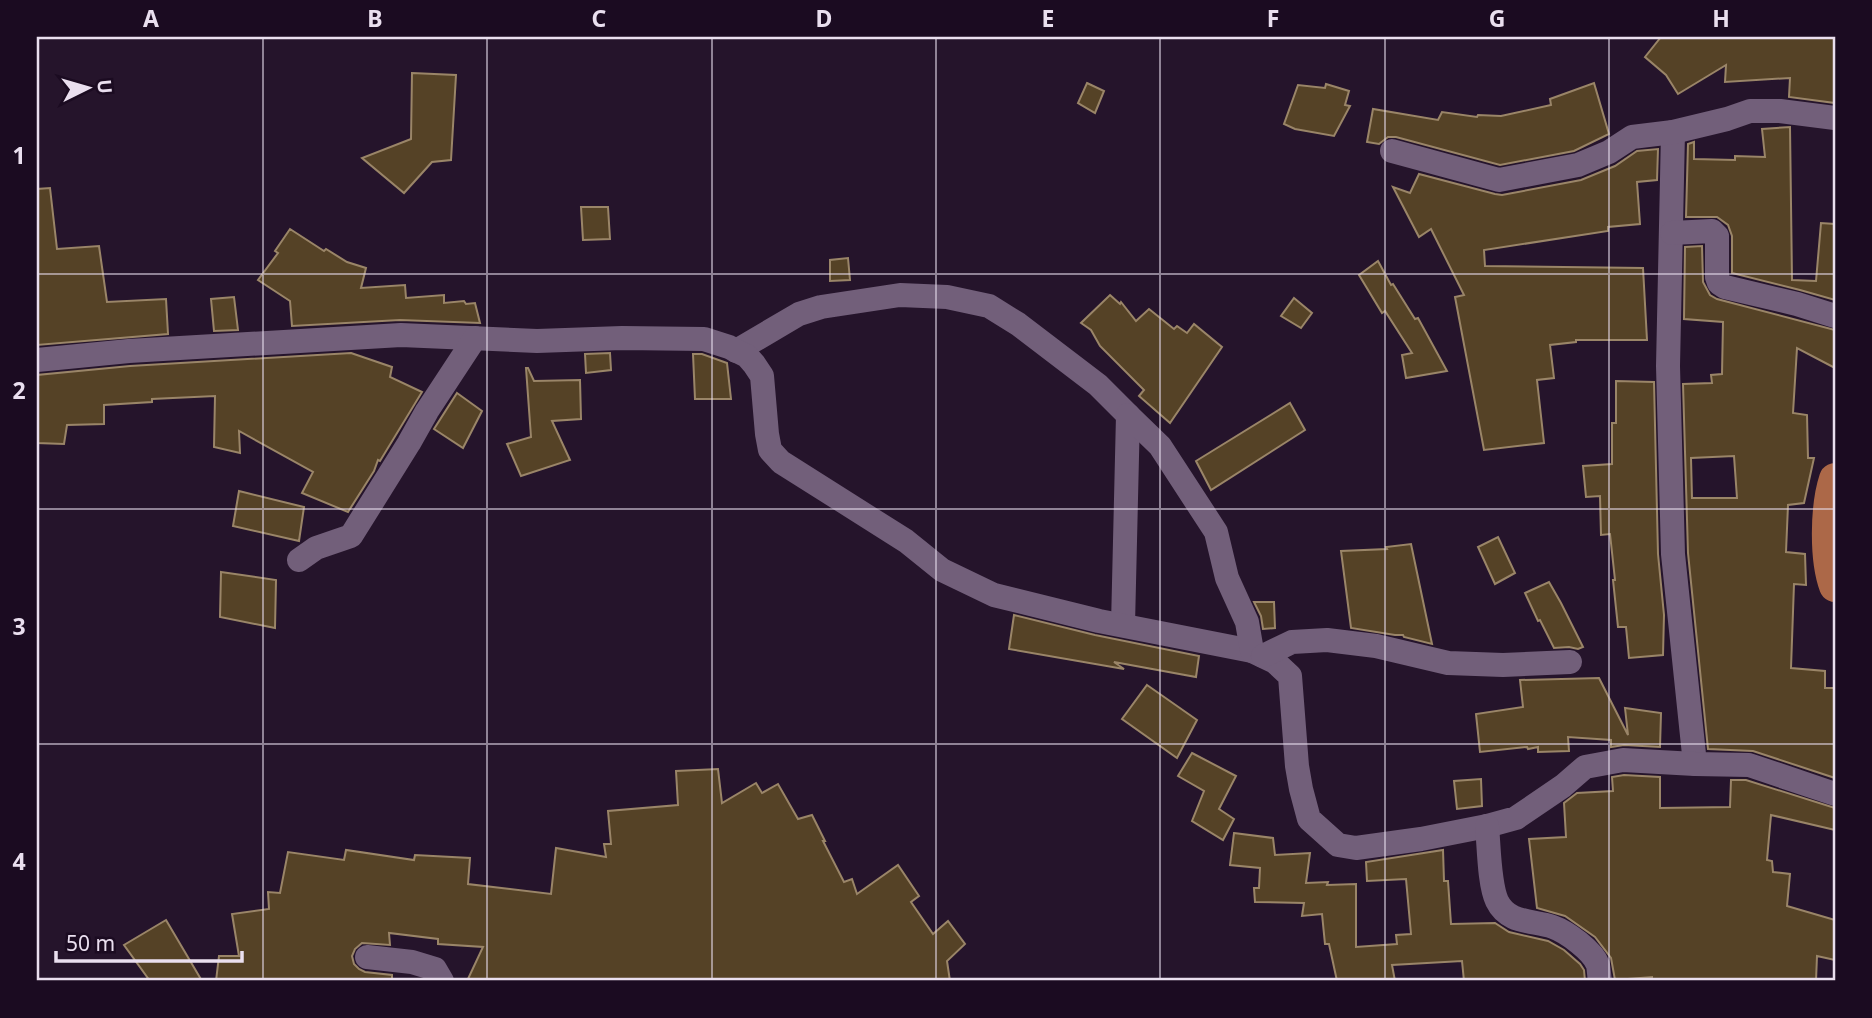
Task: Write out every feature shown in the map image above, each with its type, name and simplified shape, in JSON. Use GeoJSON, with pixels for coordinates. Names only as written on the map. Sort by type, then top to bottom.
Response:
{"type":"FeatureCollection","features":[{"type":"Feature","properties":{"kind":"main road"},"geometry":{"type":"LineString","coordinates":[[1835,479],[1828,518],[1831,574],[1835,586]]}},
{"type":"Feature","properties":{"kind":"street"},"geometry":{"type":"LineString","coordinates":[[1392,151],[1499,180],[1578,165],[1609,152],[1632,137],[1673,132],[1750,111],[1780,111],[1835,118]]}},
{"type":"Feature","properties":{"kind":"street"},"geometry":{"type":"LineString","coordinates":[[1673,132],[1668,366],[1673,554],[1695,764]]}},
{"type":"Feature","properties":{"kind":"street"},"geometry":{"type":"LineString","coordinates":[[1672,233],[1715,233],[1717,277],[1719,283],[1725,287],[1835,316]]}},
{"type":"Feature","properties":{"kind":"street"},"geometry":{"type":"LineString","coordinates":[[736,351],[799,314],[821,307],[900,295],[947,297],[989,306],[1018,324],[1098,385],[1160,446],[1216,532],[1227,578],[1258,653]]}},
{"type":"Feature","properties":{"kind":"street"},"geometry":{"type":"LineString","coordinates":[[37,360],[129,351],[401,335],[537,341],[704,339],[747,356],[762,376],[767,434],[771,450],[780,461],[906,541],[942,570],[1007,598],[1258,653],[1275,662],[1290,676],[1297,766],[1309,819],[1338,845],[1356,848],[1421,839],[1516,818],[1563,786],[1585,767],[1623,760],[1749,765],[1835,794]]}},
{"type":"Feature","properties":{"kind":"street"},"geometry":{"type":"LineString","coordinates":[[299,559],[316,548],[351,536],[475,338]]}},
{"type":"Feature","properties":{"kind":"street"},"geometry":{"type":"LineString","coordinates":[[1123,625],[1128,415]]}},
{"type":"Feature","properties":{"kind":"street"},"geometry":{"type":"LineString","coordinates":[[1258,653],[1292,642],[1327,640],[1376,646],[1448,663],[1503,665],[1570,662]]}},
{"type":"Feature","properties":{"kind":"street"},"geometry":{"type":"LineString","coordinates":[[1487,826],[1494,890],[1503,910],[1515,919],[1554,928],[1572,938],[1598,965],[1600,981]]}},
{"type":"Feature","properties":{"kind":"street"},"geometry":{"type":"LineString","coordinates":[[367,957],[412,962],[435,970],[442,981]]}},
{"type":"Feature","properties":{"kind":"building"},"geometry":{"type":"Polygon","coordinates":[[[1661,37],[1835,37],[1835,103],[1789,97],[1790,78],[1725,82],[1726,65],[1678,94],[1666,75],[1645,57],[1661,37]]]}},
{"type":"Feature","properties":{"kind":"building"},"geometry":{"type":"Polygon","coordinates":[[[412,73],[456,75],[451,160],[432,162],[404,193],[362,158],[411,139],[412,73]]]}},
{"type":"Feature","properties":{"kind":"building"},"geometry":{"type":"Polygon","coordinates":[[[1087,83],[1104,91],[1095,113],[1078,103],[1087,83]]]}},
{"type":"Feature","properties":{"kind":"building"},"geometry":{"type":"Polygon","coordinates":[[[1594,83],[1609,134],[1574,151],[1500,165],[1396,137],[1388,137],[1379,144],[1367,142],[1373,109],[1438,120],[1442,112],[1477,117],[1501,116],[1551,105],[1550,99],[1594,83]]]}},
{"type":"Feature","properties":{"kind":"building"},"geometry":{"type":"Polygon","coordinates":[[[1326,84],[1349,91],[1345,105],[1350,106],[1334,136],[1295,129],[1284,124],[1298,85],[1325,88],[1326,84]]]}},
{"type":"Feature","properties":{"kind":"building"},"geometry":{"type":"Polygon","coordinates":[[[1790,127],[1792,280],[1816,281],[1821,223],[1835,224],[1835,300],[1732,273],[1732,236],[1728,225],[1717,217],[1686,217],[1688,144],[1694,142],[1694,159],[1735,160],[1735,156],[1765,157],[1762,129],[1790,127]]]}},
{"type":"Feature","properties":{"kind":"building"},"geometry":{"type":"Polygon","coordinates":[[[1658,149],[1657,180],[1637,182],[1640,224],[1608,227],[1608,231],[1484,250],[1485,266],[1643,268],[1647,340],[1576,340],[1550,345],[1554,378],[1537,380],[1544,443],[1484,450],[1455,297],[1464,295],[1431,229],[1419,237],[1393,187],[1410,193],[1419,174],[1502,195],[1581,180],[1615,166],[1637,151],[1658,149]]]}},
{"type":"Feature","properties":{"kind":"building"},"geometry":{"type":"Polygon","coordinates":[[[50,188],[57,249],[99,246],[107,302],[166,299],[168,334],[37,345],[37,189],[50,188]]]}},
{"type":"Feature","properties":{"kind":"building"},"geometry":{"type":"Polygon","coordinates":[[[581,207],[608,207],[610,239],[583,240],[581,207]]]}},
{"type":"Feature","properties":{"kind":"building"},"geometry":{"type":"Polygon","coordinates":[[[290,229],[324,251],[326,249],[347,262],[366,268],[361,288],[405,285],[406,298],[444,295],[444,303],[475,303],[480,323],[400,320],[292,326],[290,301],[258,280],[278,253],[275,251],[290,229]]]}},
{"type":"Feature","properties":{"kind":"building"},"geometry":{"type":"Polygon","coordinates":[[[1702,246],[1703,282],[1710,295],[1717,299],[1835,330],[1835,368],[1797,348],[1793,413],[1807,415],[1808,458],[1814,458],[1804,503],[1788,505],[1786,552],[1805,554],[1806,585],[1794,584],[1791,668],[1825,671],[1825,688],[1835,688],[1835,778],[1753,751],[1708,749],[1688,553],[1683,384],[1712,383],[1711,375],[1722,374],[1723,322],[1684,319],[1685,247],[1702,246]],[[1734,456],[1691,458],[1692,498],[1737,498],[1734,456]]]}},
{"type":"Feature","properties":{"kind":"building"},"geometry":{"type":"Polygon","coordinates":[[[848,258],[850,280],[830,281],[830,260],[848,258]]]}},
{"type":"Feature","properties":{"kind":"building"},"geometry":{"type":"Polygon","coordinates":[[[1378,261],[1391,285],[1393,284],[1415,319],[1418,318],[1447,371],[1406,378],[1402,355],[1412,353],[1385,311],[1382,313],[1359,275],[1378,261]]]}},
{"type":"Feature","properties":{"kind":"building"},"geometry":{"type":"Polygon","coordinates":[[[1110,295],[1120,304],[1121,302],[1136,321],[1149,309],[1174,329],[1177,326],[1187,333],[1194,324],[1222,347],[1170,423],[1139,396],[1144,390],[1100,346],[1091,330],[1081,323],[1110,295]]]}},
{"type":"Feature","properties":{"kind":"building"},"geometry":{"type":"Polygon","coordinates":[[[234,297],[238,330],[214,331],[211,299],[234,297]]]}},
{"type":"Feature","properties":{"kind":"building"},"geometry":{"type":"Polygon","coordinates":[[[1294,298],[1312,313],[1301,328],[1281,316],[1294,298]]]}},
{"type":"Feature","properties":{"kind":"building"},"geometry":{"type":"Polygon","coordinates":[[[351,353],[392,367],[390,377],[422,392],[348,512],[302,493],[313,472],[239,431],[240,453],[214,447],[215,396],[152,399],[152,402],[104,405],[104,424],[67,425],[64,444],[37,443],[37,375],[130,366],[351,353]]]}},
{"type":"Feature","properties":{"kind":"building"},"geometry":{"type":"Polygon","coordinates":[[[610,353],[611,370],[586,373],[585,354],[610,353]]]}},
{"type":"Feature","properties":{"kind":"building"},"geometry":{"type":"Polygon","coordinates":[[[693,354],[702,354],[727,363],[731,399],[695,399],[693,354]]]}},
{"type":"Feature","properties":{"kind":"building"},"geometry":{"type":"Polygon","coordinates":[[[526,368],[534,381],[580,380],[581,419],[552,421],[570,460],[521,476],[507,444],[531,437],[526,368]]]}},
{"type":"Feature","properties":{"kind":"building"},"geometry":{"type":"Polygon","coordinates":[[[1616,381],[1654,382],[1658,554],[1664,615],[1663,655],[1629,658],[1626,627],[1618,627],[1610,534],[1601,535],[1600,496],[1586,497],[1583,466],[1612,464],[1616,381]]]}},
{"type":"Feature","properties":{"kind":"building"},"geometry":{"type":"Polygon","coordinates":[[[457,393],[482,411],[463,448],[434,429],[457,393]]]}},
{"type":"Feature","properties":{"kind":"building"},"geometry":{"type":"Polygon","coordinates":[[[1290,403],[1305,430],[1211,490],[1196,461],[1290,403]]]}},
{"type":"Feature","properties":{"kind":"building"},"geometry":{"type":"Polygon","coordinates":[[[239,491],[304,507],[299,541],[233,526],[239,491]]]}},
{"type":"Feature","properties":{"kind":"building"},"geometry":{"type":"Polygon","coordinates":[[[1498,537],[1515,573],[1495,584],[1478,547],[1498,537]]]}},
{"type":"Feature","properties":{"kind":"building"},"geometry":{"type":"Polygon","coordinates":[[[1411,544],[1432,644],[1403,635],[1351,628],[1341,551],[1387,549],[1386,547],[1411,544]]]}},
{"type":"Feature","properties":{"kind":"building"},"geometry":{"type":"Polygon","coordinates":[[[221,572],[276,580],[275,628],[220,617],[221,572]]]}},
{"type":"Feature","properties":{"kind":"building"},"geometry":{"type":"Polygon","coordinates":[[[1549,582],[1583,647],[1554,648],[1540,620],[1538,621],[1525,593],[1549,582]]]}},
{"type":"Feature","properties":{"kind":"building"},"geometry":{"type":"Polygon","coordinates":[[[1254,602],[1274,602],[1275,628],[1263,629],[1261,616],[1254,602]]]}},
{"type":"Feature","properties":{"kind":"building"},"geometry":{"type":"Polygon","coordinates":[[[1014,615],[1199,656],[1196,677],[1114,662],[1124,669],[1009,649],[1014,615]]]}},
{"type":"Feature","properties":{"kind":"building"},"geometry":{"type":"Polygon","coordinates":[[[1599,678],[1628,735],[1625,708],[1661,713],[1660,747],[1611,747],[1611,740],[1568,737],[1569,751],[1538,752],[1538,747],[1527,747],[1480,752],[1476,714],[1523,707],[1520,680],[1599,678]]]}},
{"type":"Feature","properties":{"kind":"building"},"geometry":{"type":"Polygon","coordinates":[[[1147,685],[1197,720],[1177,758],[1122,719],[1147,685]]]}},
{"type":"Feature","properties":{"kind":"building"},"geometry":{"type":"Polygon","coordinates":[[[1192,753],[1236,776],[1219,809],[1234,819],[1223,840],[1192,821],[1204,791],[1178,776],[1192,753]]]}},
{"type":"Feature","properties":{"kind":"building"},"geometry":{"type":"Polygon","coordinates":[[[718,769],[722,803],[756,783],[762,793],[778,784],[798,819],[812,815],[844,882],[852,879],[857,894],[898,865],[919,896],[911,902],[933,934],[948,921],[965,944],[947,961],[950,981],[467,981],[483,947],[438,944],[438,939],[389,933],[390,945],[362,943],[352,956],[359,969],[392,975],[392,981],[216,981],[219,956],[239,956],[232,914],[269,909],[268,892],[280,893],[288,852],[344,860],[346,850],[414,860],[415,855],[470,858],[468,884],[551,894],[556,848],[606,857],[604,844],[611,844],[608,811],[678,805],[676,771],[718,769]]]}},
{"type":"Feature","properties":{"kind":"building"},"geometry":{"type":"Polygon","coordinates":[[[1612,777],[1660,777],[1660,808],[1730,807],[1731,780],[1746,780],[1835,808],[1835,830],[1771,815],[1767,860],[1772,861],[1773,872],[1790,874],[1787,906],[1835,920],[1835,960],[1817,956],[1816,981],[1652,981],[1652,977],[1615,980],[1611,958],[1595,937],[1565,916],[1537,908],[1529,839],[1566,837],[1564,803],[1577,793],[1613,791],[1612,777]]]}},
{"type":"Feature","properties":{"kind":"building"},"geometry":{"type":"Polygon","coordinates":[[[1481,779],[1482,806],[1457,809],[1454,781],[1481,779]]]}},
{"type":"Feature","properties":{"kind":"building"},"geometry":{"type":"Polygon","coordinates":[[[1234,833],[1273,838],[1275,855],[1310,853],[1306,883],[1356,884],[1356,947],[1397,944],[1396,935],[1411,934],[1406,879],[1367,881],[1366,862],[1443,850],[1444,881],[1448,881],[1451,924],[1495,923],[1509,932],[1548,941],[1580,964],[1584,970],[1585,981],[1464,981],[1462,961],[1392,965],[1395,981],[1337,981],[1329,944],[1325,944],[1322,914],[1302,916],[1304,903],[1255,902],[1254,888],[1259,888],[1260,868],[1230,865],[1234,833]]]}},
{"type":"Feature","properties":{"kind":"building"},"geometry":{"type":"Polygon","coordinates":[[[166,920],[202,981],[150,981],[124,945],[166,920]]]}}]}
